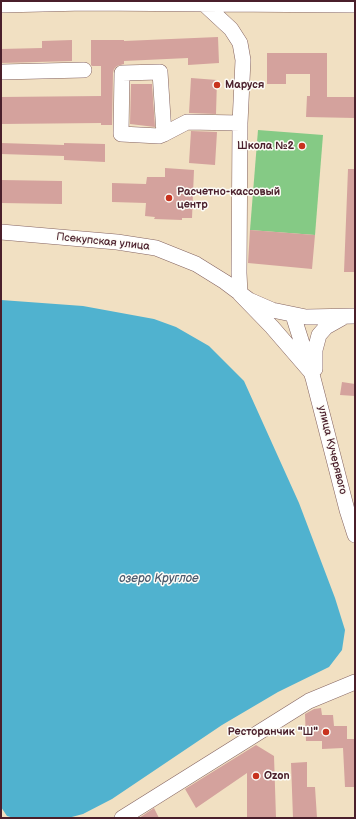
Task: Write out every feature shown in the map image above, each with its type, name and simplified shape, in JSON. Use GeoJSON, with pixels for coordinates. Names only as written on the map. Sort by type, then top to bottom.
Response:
{"type":"FeatureCollection","features":[{"type":"Feature","properties":{"kind":"street"},"geometry":{"type":"LineString","coordinates":[[1,5],[85,2],[355,5]]}},
{"type":"Feature","properties":{"kind":"street"},"geometry":{"type":"LineString","coordinates":[[204,4],[231,29],[240,43],[243,60],[240,123],[240,294]]}},
{"type":"Feature","properties":{"kind":"street"},"geometry":{"type":"LineString","coordinates":[[1,72],[84,70]]}},
{"type":"Feature","properties":{"kind":"street"},"geometry":{"type":"LineString","coordinates":[[164,134],[160,72],[122,73],[121,134],[159,136],[164,134],[187,122],[240,123]]}},
{"type":"Feature","properties":{"kind":"street","name":"Псекупская улица"},"geometry":{"type":"LineString","coordinates":[[1,232],[117,242],[156,248],[186,259],[207,270],[240,294],[263,307],[293,315],[351,317]]}},
{"type":"Feature","properties":{"kind":"street","name":"улица Кучерявого"},"geometry":{"type":"LineString","coordinates":[[240,294],[272,327],[310,371]]}},
{"type":"Feature","properties":{"kind":"street","name":"улица Кучерявого"},"geometry":{"type":"LineString","coordinates":[[293,315],[316,388],[347,510],[355,535]]}},
{"type":"Feature","properties":{"kind":"street","name":"улица Кучерявого"},"geometry":{"type":"LineString","coordinates":[[316,388],[314,357],[317,340],[326,327],[351,317]]}},
{"type":"Feature","properties":{"kind":"street"},"geometry":{"type":"LineString","coordinates":[[122,818],[309,701],[355,682]]}},
{"type":"Feature","properties":{"kind":"green space"},"geometry":{"type":"Polygon","coordinates":[[[258,130],[323,135],[315,235],[250,230],[258,130]]]}},
{"type":"Feature","properties":{"kind":"water","name":"озеро Круглое"},"geometry":{"type":"Polygon","coordinates":[[[1,300],[83,306],[154,319],[176,327],[209,346],[244,381],[299,503],[335,598],[345,630],[342,650],[329,667],[278,692],[222,725],[112,799],[83,814],[68,818],[14,818],[7,816],[1,807],[1,300]]]}},
{"type":"Feature","properties":{"kind":"building"},"geometry":{"type":"Polygon","coordinates":[[[218,37],[219,63],[188,65],[188,58],[124,61],[124,64],[117,66],[113,73],[112,125],[101,125],[101,123],[1,124],[1,97],[101,96],[101,66],[91,65],[91,40],[124,41],[218,37]]]}},
{"type":"Feature","properties":{"kind":"building"},"geometry":{"type":"Polygon","coordinates":[[[72,40],[72,61],[1,63],[1,49],[42,48],[42,41],[72,40]]]}},
{"type":"Feature","properties":{"kind":"building"},"geometry":{"type":"Polygon","coordinates":[[[267,53],[327,53],[327,97],[355,97],[355,118],[306,117],[307,96],[310,96],[310,74],[286,74],[286,84],[267,84],[267,53]]]}},
{"type":"Feature","properties":{"kind":"building"},"geometry":{"type":"Polygon","coordinates":[[[191,78],[217,80],[216,114],[189,113],[191,78]]]}},
{"type":"Feature","properties":{"kind":"building"},"geometry":{"type":"Polygon","coordinates":[[[131,84],[152,84],[155,127],[130,124],[131,84]]]}},
{"type":"Feature","properties":{"kind":"building"},"geometry":{"type":"Polygon","coordinates":[[[191,131],[217,132],[215,165],[189,163],[191,131]]]}},
{"type":"Feature","properties":{"kind":"building"},"geometry":{"type":"Polygon","coordinates":[[[1,143],[64,145],[64,143],[105,144],[105,162],[64,160],[64,156],[1,154],[1,143]]]}},
{"type":"Feature","properties":{"kind":"building","name":"Расчетно-кассовый центр"},"geometry":{"type":"Polygon","coordinates":[[[165,168],[194,170],[192,218],[182,218],[182,220],[154,219],[155,217],[145,216],[146,203],[112,202],[112,183],[146,184],[147,177],[165,177],[165,168]]]}},
{"type":"Feature","properties":{"kind":"building"},"geometry":{"type":"Polygon","coordinates":[[[348,169],[355,169],[355,272],[344,272],[348,169]]]}},
{"type":"Feature","properties":{"kind":"building"},"geometry":{"type":"Polygon","coordinates":[[[1,180],[62,181],[62,204],[1,203],[1,180]]]}},
{"type":"Feature","properties":{"kind":"building"},"geometry":{"type":"Polygon","coordinates":[[[250,230],[315,235],[312,269],[248,263],[250,230]]]}},
{"type":"Feature","properties":{"kind":"building"},"geometry":{"type":"Polygon","coordinates":[[[342,382],[355,384],[355,396],[340,395],[342,382]]]}},
{"type":"Feature","properties":{"kind":"building","name":"Ресторанчик \"Ш\""},"geometry":{"type":"Polygon","coordinates":[[[321,708],[322,715],[333,715],[334,726],[347,726],[347,739],[355,739],[355,787],[345,787],[343,748],[322,749],[322,741],[306,741],[305,714],[314,709],[321,708]]]}},
{"type":"Feature","properties":{"kind":"building"},"geometry":{"type":"Polygon","coordinates":[[[256,745],[274,756],[276,818],[247,818],[247,773],[196,808],[185,789],[256,745]]]}},
{"type":"Feature","properties":{"kind":"building"},"geometry":{"type":"Polygon","coordinates":[[[307,762],[307,787],[315,787],[317,818],[293,818],[291,763],[307,762]]]}},
{"type":"Feature","properties":{"kind":"building"},"geometry":{"type":"Polygon","coordinates":[[[154,808],[159,818],[139,818],[154,808]]]}},
{"type":"Feature","properties":{"kind":"place","name":"Маруся"},"geometry":{"type":"Point","coordinates":[217,85]}},
{"type":"Feature","properties":{"kind":"place","name":"Школа №2"},"geometry":{"type":"Point","coordinates":[302,146]}},
{"type":"Feature","properties":{"kind":"place","name":"Расчетно-кассовый центр"},"geometry":{"type":"Point","coordinates":[169,198]}},
{"type":"Feature","properties":{"kind":"place","name":"Ресторанчик \"Ш\""},"geometry":{"type":"Point","coordinates":[326,732]}},
{"type":"Feature","properties":{"kind":"place","name":"Ozon"},"geometry":{"type":"Point","coordinates":[256,776]}}]}
